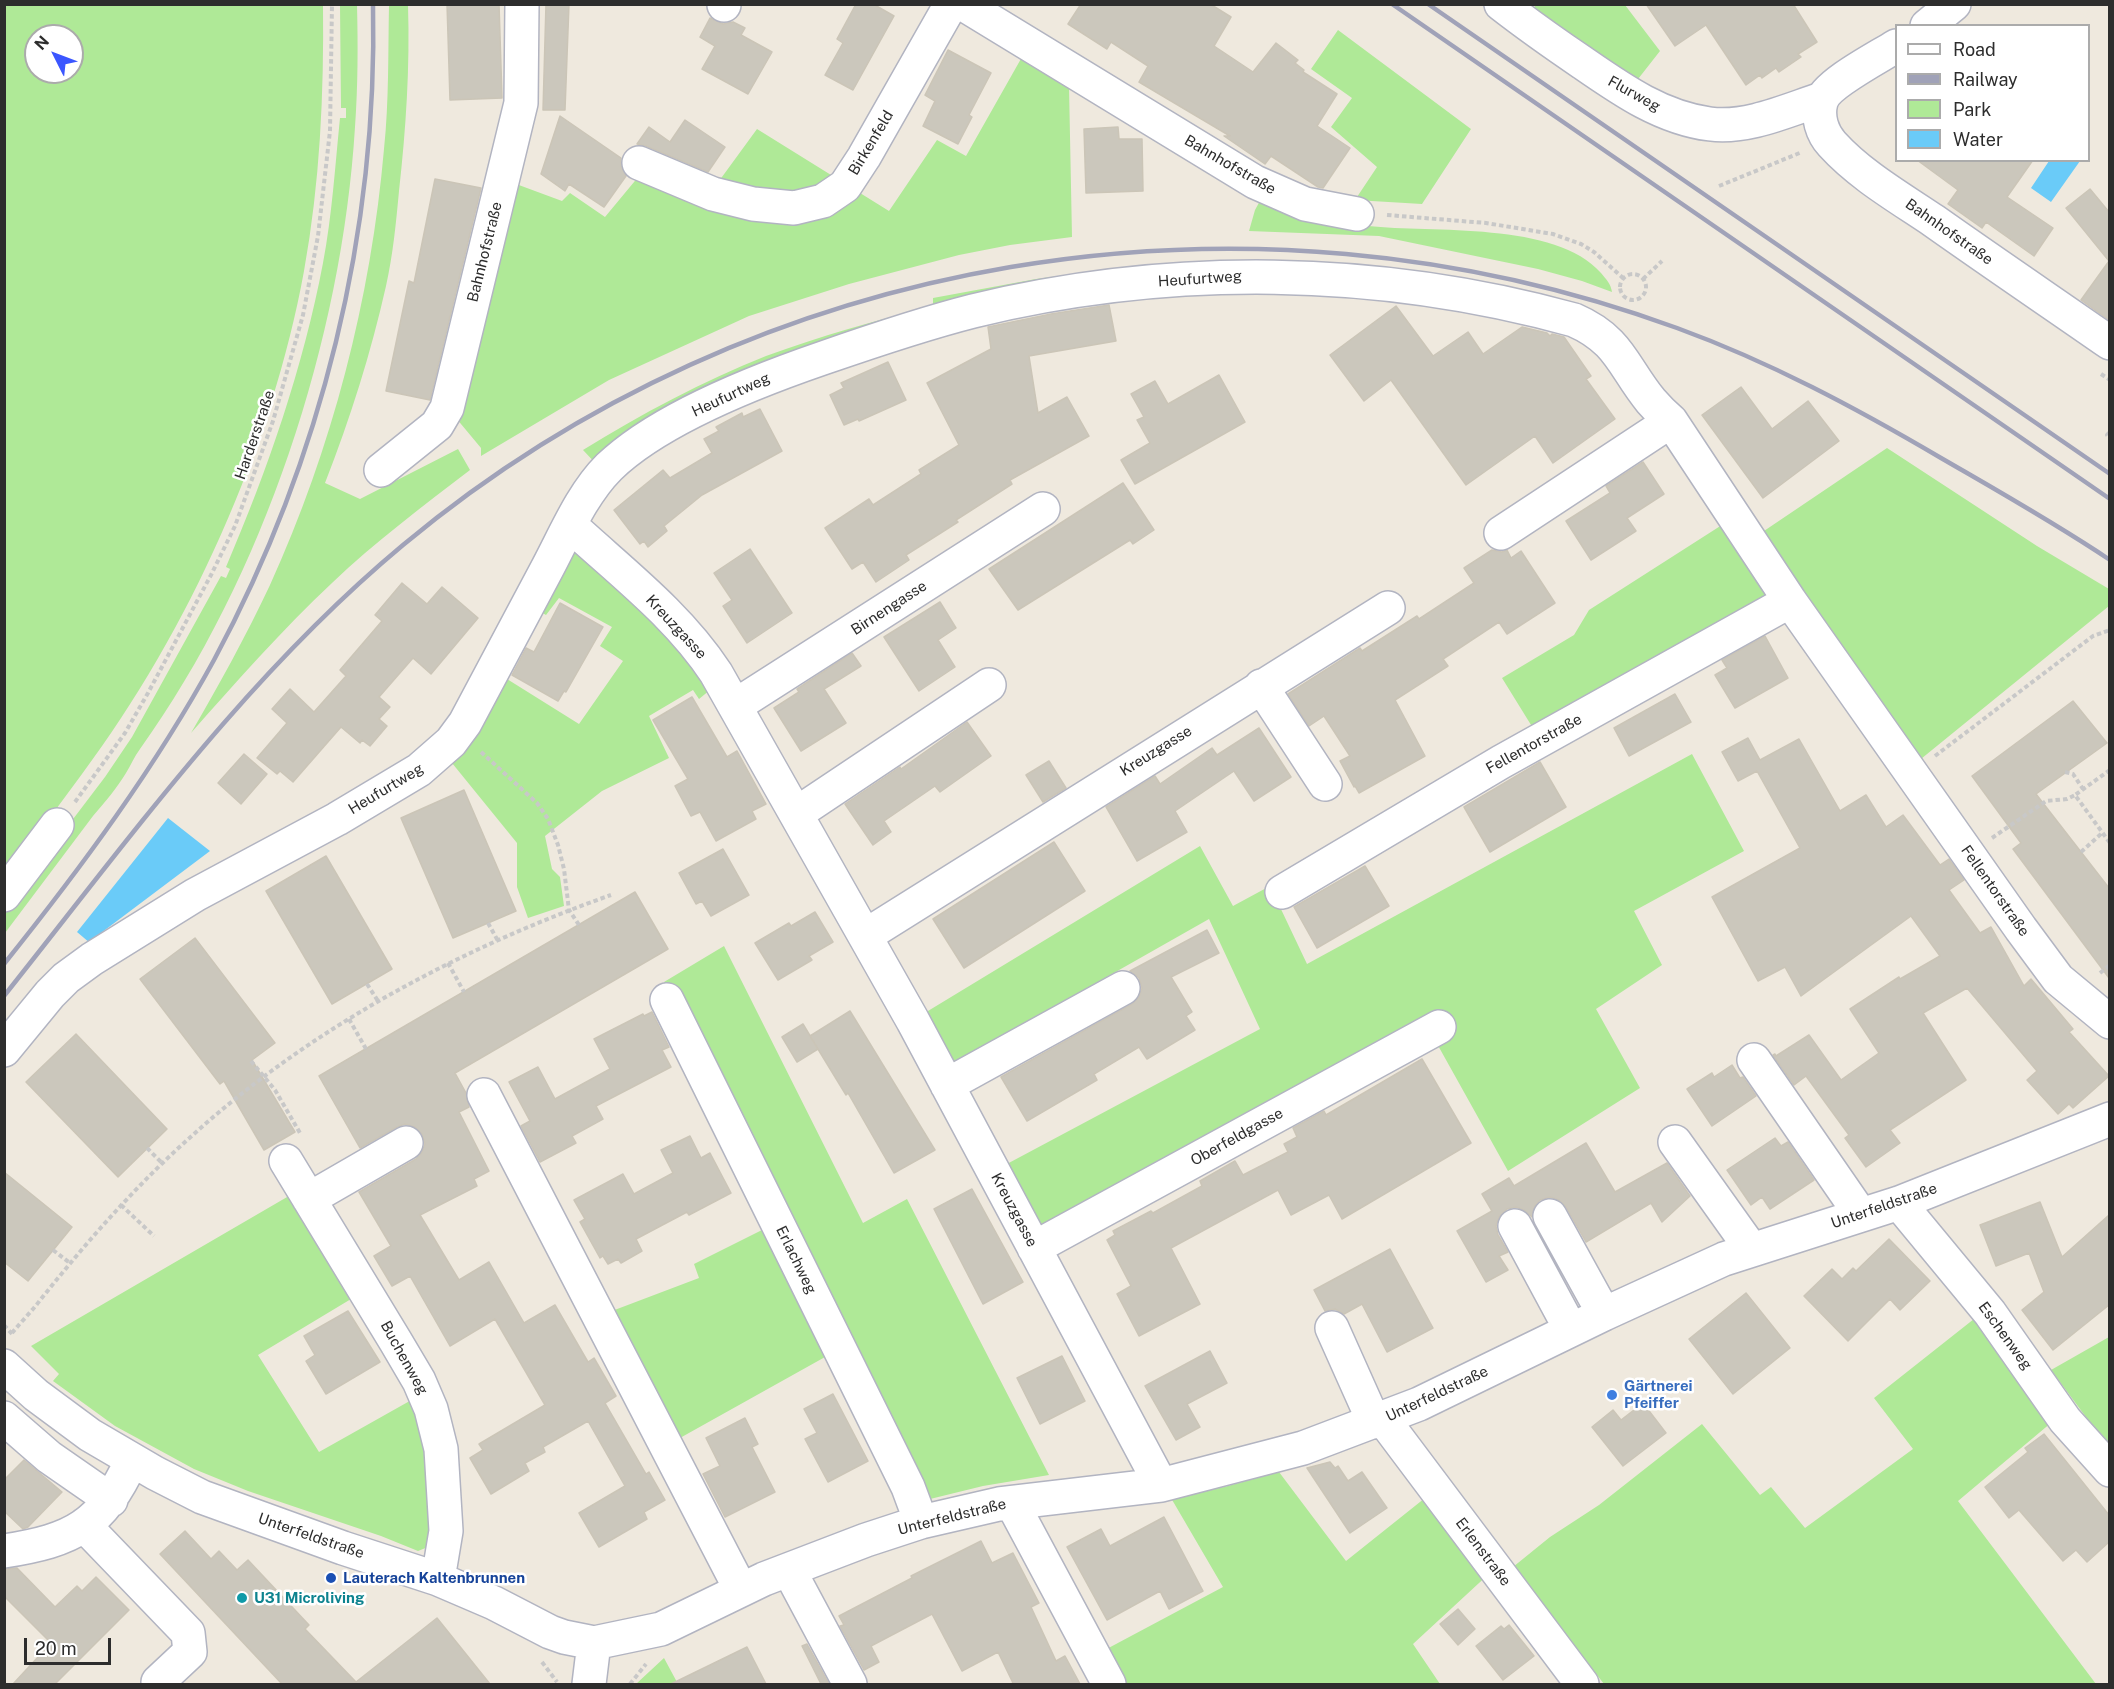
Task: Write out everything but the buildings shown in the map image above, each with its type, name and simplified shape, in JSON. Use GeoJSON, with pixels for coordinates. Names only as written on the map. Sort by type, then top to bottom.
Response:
{"type":"FeatureCollection","features":[{"type":"Feature","properties":{"kind":"street","name":"Bahnhofstraße"},"geometry":{"type":"LineString","coordinates":[[381,470],[437,425],[447,408],[521,103],[522,4]]}},
{"type":"Feature","properties":{"kind":"street","name":"Birkenfeld"},"geometry":{"type":"LineString","coordinates":[[639,163],[713,194],[753,204],[795,208],[823,201],[845,186],[951,4]]}},
{"type":"Feature","properties":{"kind":"street","name":"Bahnhofstraße"},"geometry":{"type":"LineString","coordinates":[[963,4],[1255,182],[1305,204],[1358,213]]}},
{"type":"Feature","properties":{"kind":"street","name":"Flurweg"},"geometry":{"type":"LineString","coordinates":[[1501,4],[1533,29],[1622,90],[1656,109],[1711,124],[1734,124],[1822,99]]}},
{"type":"Feature","properties":{"kind":"street"},"geometry":{"type":"LineString","coordinates":[[1929,24],[1954,4]]}},
{"type":"Feature","properties":{"kind":"street"},"geometry":{"type":"LineString","coordinates":[[1822,99],[1830,87],[1895,47]]}},
{"type":"Feature","properties":{"kind":"street","name":"Bahnhofstraße"},"geometry":{"type":"LineString","coordinates":[[1822,99],[1821,125],[1830,143],[1845,157],[1890,191],[2109,343]]}},
{"type":"Feature","properties":{"kind":"street","name":"Heufurtweg"},"geometry":{"type":"LineString","coordinates":[[4,1050],[66,978],[92,959],[195,894],[337,819],[419,770],[451,742],[487,682],[570,525],[595,483],[626,453],[672,424],[704,406],[766,379],[849,349],[972,312],[1051,295],[1166,281],[1272,276],[1405,286],[1493,300],[1574,320],[1587,325],[1609,341],[1650,399],[1671,421]]}},
{"type":"Feature","properties":{"kind":"street"},"geometry":{"type":"LineString","coordinates":[[1501,533],[1671,421]]}},
{"type":"Feature","properties":{"kind":"street","name":"Fellentorstraße"},"geometry":{"type":"LineString","coordinates":[[1671,421],[1790,601],[1911,775],[2058,979],[2109,1022]]}},
{"type":"Feature","properties":{"kind":"street","name":"Birnengasse"},"geometry":{"type":"LineString","coordinates":[[735,706],[1042,509]]}},
{"type":"Feature","properties":{"kind":"street","name":"Kreuzgasse"},"geometry":{"type":"LineString","coordinates":[[570,525],[687,635],[716,673],[865,936],[1161,1485]]}},
{"type":"Feature","properties":{"kind":"street","name":"Fellentorstraße"},"geometry":{"type":"LineString","coordinates":[[1282,892],[1501,762],[1790,601]]}},
{"type":"Feature","properties":{"kind":"street","name":"Kreuzgasse"},"geometry":{"type":"LineString","coordinates":[[865,936],[1388,608]]}},
{"type":"Feature","properties":{"kind":"street"},"geometry":{"type":"LineString","coordinates":[[796,814],[989,685]]}},
{"type":"Feature","properties":{"kind":"street"},"geometry":{"type":"LineString","coordinates":[[1261,686],[1325,784]]}},
{"type":"Feature","properties":{"kind":"street"},"geometry":{"type":"LineString","coordinates":[[4,895],[57,825]]}},
{"type":"Feature","properties":{"kind":"street"},"geometry":{"type":"LineString","coordinates":[[947,1086],[1123,988]]}},
{"type":"Feature","properties":{"kind":"street","name":"Erlachweg"},"geometry":{"type":"LineString","coordinates":[[667,1000],[908,1487],[921,1522]]}},
{"type":"Feature","properties":{"kind":"street","name":"Oberfeldgasse"},"geometry":{"type":"LineString","coordinates":[[1034,1248],[1439,1027]]}},
{"type":"Feature","properties":{"kind":"street"},"geometry":{"type":"LineString","coordinates":[[1754,1060],[1861,1215]]}},
{"type":"Feature","properties":{"kind":"street"},"geometry":{"type":"LineString","coordinates":[[484,1095],[741,1590]]}},
{"type":"Feature","properties":{"kind":"street","name":"Unterfeldstraße"},"geometry":{"type":"LineString","coordinates":[[4,1366],[63,1416],[90,1435],[186,1489],[235,1510],[438,1578],[494,1603],[550,1632],[594,1643],[661,1629],[741,1590],[789,1570],[921,1522],[999,1504],[1161,1485],[1303,1448],[1419,1404],[1604,1314],[1724,1259],[1899,1203],[2109,1119]]}},
{"type":"Feature","properties":{"kind":"street"},"geometry":{"type":"LineString","coordinates":[[1676,1142],[1752,1250]]}},
{"type":"Feature","properties":{"kind":"street"},"geometry":{"type":"LineString","coordinates":[[309,1199],[406,1143]]}},
{"type":"Feature","properties":{"kind":"street","name":"Buchenweg"},"geometry":{"type":"LineString","coordinates":[[285,1161],[413,1371],[431,1409],[441,1449],[446,1531],[438,1578]]}},
{"type":"Feature","properties":{"kind":"street","name":"Eschenweg"},"geometry":{"type":"LineString","coordinates":[[1899,1203],[1990,1313],[2065,1420],[2109,1470]]}},
{"type":"Feature","properties":{"kind":"street"},"geometry":{"type":"LineString","coordinates":[[1550,1216],[1604,1314]]}},
{"type":"Feature","properties":{"kind":"street"},"geometry":{"type":"LineString","coordinates":[[1515,1226],[1571,1330]]}},
{"type":"Feature","properties":{"kind":"street","name":"Erlenstraße"},"geometry":{"type":"LineString","coordinates":[[1332,1328],[1379,1420],[1582,1684]]}},
{"type":"Feature","properties":{"kind":"street"},"geometry":{"type":"LineString","coordinates":[[4,1418],[49,1457],[111,1500]]}},
{"type":"Feature","properties":{"kind":"street"},"geometry":{"type":"LineString","coordinates":[[4,1551],[51,1542],[63,1538],[84,1525],[111,1500],[132,1460]]}},
{"type":"Feature","properties":{"kind":"street"},"geometry":{"type":"LineString","coordinates":[[1012,1503],[1109,1684]]}},
{"type":"Feature","properties":{"kind":"street"},"geometry":{"type":"LineString","coordinates":[[84,1525],[188,1633],[190,1652],[158,1682]]}},
{"type":"Feature","properties":{"kind":"street"},"geometry":{"type":"LineString","coordinates":[[789,1570],[850,1684]]}},
{"type":"Feature","properties":{"kind":"street"},"geometry":{"type":"LineString","coordinates":[[589,1684],[594,1643]]}},
{"type":"Feature","properties":{"kind":"path","name":"Harderstraße"},"geometry":{"type":"LineString","coordinates":[[57,825],[125,733],[158,676],[235,526],[273,421],[303,315],[318,236],[330,132],[332,4]]}},
{"type":"Feature","properties":{"kind":"path"},"geometry":{"type":"LineString","coordinates":[[1719,186],[1802,152]]}},
{"type":"Feature","properties":{"kind":"path"},"geometry":{"type":"LineString","coordinates":[[1358,213],[1486,223],[1553,234],[1581,244],[1623,278]]}},
{"type":"Feature","properties":{"kind":"path"},"geometry":{"type":"LineString","coordinates":[[1643,279],[1662,261]]}},
{"type":"Feature","properties":{"kind":"path"},"geometry":{"type":"LineString","coordinates":[[1635,274],[1643,279],[1646,287],[1643,296],[1636,300],[1629,300],[1622,294],[1621,282],[1626,275],[1635,274]]}},
{"type":"Feature","properties":{"kind":"path"},"geometry":{"type":"LineString","coordinates":[[2109,432],[2107,435],[2109,437]]}},
{"type":"Feature","properties":{"kind":"path"},"geometry":{"type":"LineString","coordinates":[[1911,775],[2093,636],[2109,630]]}},
{"type":"Feature","properties":{"kind":"path"},"geometry":{"type":"LineString","coordinates":[[458,732],[537,803],[548,819],[564,870],[569,910],[579,925]]}},
{"type":"Feature","properties":{"kind":"path"},"geometry":{"type":"LineString","coordinates":[[1988,841],[2046,801],[2067,799],[2109,770]]}},
{"type":"Feature","properties":{"kind":"path"},"geometry":{"type":"LineString","coordinates":[[2065,772],[2073,774],[2083,789]]}},
{"type":"Feature","properties":{"kind":"path"},"geometry":{"type":"LineString","coordinates":[[2075,795],[2109,843]]}},
{"type":"Feature","properties":{"kind":"path"},"geometry":{"type":"LineString","coordinates":[[2081,852],[2102,833]]}},
{"type":"Feature","properties":{"kind":"path"},"geometry":{"type":"LineString","coordinates":[[12,1334],[70,1263],[162,1163],[219,1112],[264,1077],[378,1001],[448,963],[569,910],[611,895]]}},
{"type":"Feature","properties":{"kind":"path"},"geometry":{"type":"LineString","coordinates":[[488,923],[498,941]]}},
{"type":"Feature","properties":{"kind":"path"},"geometry":{"type":"LineString","coordinates":[[448,963],[464,992]]}},
{"type":"Feature","properties":{"kind":"path"},"geometry":{"type":"LineString","coordinates":[[367,984],[378,1001]]}},
{"type":"Feature","properties":{"kind":"path"},"geometry":{"type":"LineString","coordinates":[[349,1019],[366,1049]]}},
{"type":"Feature","properties":{"kind":"path"},"geometry":{"type":"LineString","coordinates":[[251,1061],[275,1090],[300,1133],[285,1161]]}},
{"type":"Feature","properties":{"kind":"path"},"geometry":{"type":"LineString","coordinates":[[147,1148],[162,1163]]}},
{"type":"Feature","properties":{"kind":"path"},"geometry":{"type":"LineString","coordinates":[[121,1205],[154,1236]]}},
{"type":"Feature","properties":{"kind":"path"},"geometry":{"type":"LineString","coordinates":[[53,1250],[70,1263]]}},
{"type":"Feature","properties":{"kind":"green space"},"geometry":{"type":"Polygon","coordinates":[[[5,5],[323,5],[320,138],[314,205],[304,271],[290,337],[271,403],[248,469],[191,598],[157,660],[121,719],[5,877],[5,5]]]}},
{"type":"Feature","properties":{"kind":"green space"},"geometry":{"type":"Polygon","coordinates":[[[340,5],[357,5],[356,112],[347,208],[333,289],[314,372],[289,453],[259,533],[224,609],[184,682],[119,784],[5,933],[4,910],[105,777],[132,737],[221,576],[226,578],[230,569],[226,567],[270,455],[295,379],[323,263],[340,118],[346,118],[346,108],[341,108],[340,5]]]}},
{"type":"Feature","properties":{"kind":"green space"},"geometry":{"type":"Polygon","coordinates":[[[389,5],[408,5],[404,144],[391,263],[367,361],[325,483],[360,499],[458,449],[470,470],[382,539],[332,583],[277,638],[191,733],[222,679],[270,585],[312,481],[345,372],[359,317],[378,205],[387,113],[389,5]]]}},
{"type":"Feature","properties":{"kind":"green space"},"geometry":{"type":"Polygon","coordinates":[[[1536,5],[1625,5],[1660,51],[1631,88],[1530,12],[1536,5]]]}},
{"type":"Feature","properties":{"kind":"green space"},"geometry":{"type":"Polygon","coordinates":[[[1338,30],[1471,129],[1422,204],[1355,200],[1377,167],[1331,127],[1352,98],[1311,69],[1338,30]]]}},
{"type":"Feature","properties":{"kind":"green space"},"geometry":{"type":"Polygon","coordinates":[[[1022,57],[1069,86],[1072,237],[1010,245],[959,255],[849,284],[749,316],[609,380],[481,456],[481,448],[451,412],[508,181],[562,201],[570,193],[605,217],[639,176],[703,203],[757,129],[889,211],[937,140],[966,156],[1022,57]]]}},
{"type":"Feature","properties":{"kind":"green space"},"geometry":{"type":"Polygon","coordinates":[[[1261,199],[1363,225],[1492,233],[1524,237],[1555,245],[1581,256],[1601,273],[1612,292],[1538,269],[1379,236],[1249,231],[1261,199]]]}},
{"type":"Feature","properties":{"kind":"green space"},"geometry":{"type":"Polygon","coordinates":[[[1155,267],[987,298],[599,467],[583,450],[673,399],[742,366],[828,335],[933,306],[933,298],[1036,279],[1096,271],[1155,267]]]}},
{"type":"Feature","properties":{"kind":"green space"},"geometry":{"type":"Polygon","coordinates":[[[1887,448],[2037,546],[2109,589],[2109,606],[1916,763],[1761,533],[1887,448]]]}},
{"type":"Feature","properties":{"kind":"green space"},"geometry":{"type":"Polygon","coordinates":[[[1725,523],[1774,602],[1536,733],[1502,678],[1574,635],[1589,610],[1725,523]]]}},
{"type":"Feature","properties":{"kind":"green space"},"geometry":{"type":"Polygon","coordinates":[[[570,540],[674,631],[710,690],[699,699],[693,690],[649,716],[669,758],[602,791],[545,836],[552,869],[560,877],[564,906],[528,918],[517,887],[517,843],[452,763],[499,674],[579,724],[623,661],[600,646],[612,627],[559,598],[546,615],[533,607],[570,540]]]}},
{"type":"Feature","properties":{"kind":"green space"},"geometry":{"type":"Polygon","coordinates":[[[1692,754],[1744,851],[1634,911],[1662,965],[1596,1009],[1640,1088],[1508,1171],[1426,1024],[1039,1236],[1005,1165],[1260,1029],[1209,919],[948,1067],[923,1014],[1200,846],[1233,906],[1270,886],[1307,964],[1692,754]]]}},
{"type":"Feature","properties":{"kind":"green space"},"geometry":{"type":"Polygon","coordinates":[[[724,946],[863,1223],[907,1199],[1049,1475],[983,1486],[926,1500],[664,982],[724,946]]]}},
{"type":"Feature","properties":{"kind":"green space"},"geometry":{"type":"Polygon","coordinates":[[[294,1193],[356,1296],[258,1355],[319,1452],[415,1398],[436,1473],[428,1547],[418,1551],[381,1536],[248,1491],[194,1469],[115,1426],[53,1381],[59,1374],[31,1346],[294,1193]]]}},
{"type":"Feature","properties":{"kind":"green space"},"geometry":{"type":"Polygon","coordinates":[[[768,1227],[834,1352],[671,1443],[604,1314],[699,1278],[694,1264],[768,1227]]]}},
{"type":"Feature","properties":{"kind":"green space"},"geometry":{"type":"Polygon","coordinates":[[[1979,1315],[2058,1417],[1958,1501],[2096,1684],[1604,1684],[1513,1567],[1550,1537],[1599,1505],[1702,1424],[1760,1495],[1771,1487],[1805,1528],[1913,1449],[1874,1398],[1979,1315]]]}},
{"type":"Feature","properties":{"kind":"green space"},"geometry":{"type":"Polygon","coordinates":[[[2109,1337],[2109,1448],[2051,1370],[2109,1337]]]}},
{"type":"Feature","properties":{"kind":"green space"},"geometry":{"type":"Polygon","coordinates":[[[1279,1472],[1346,1561],[1430,1494],[1492,1571],[1413,1644],[1440,1684],[1119,1684],[1101,1652],[1223,1587],[1171,1498],[1279,1472]]]}},
{"type":"Feature","properties":{"kind":"green space"},"geometry":{"type":"Polygon","coordinates":[[[664,1658],[678,1684],[636,1684],[664,1658]]]}},
{"type":"Feature","properties":{"kind":"water"},"geometry":{"type":"Polygon","coordinates":[[[2048,162],[2079,162],[2051,202],[2031,188],[2048,162]]]}},
{"type":"Feature","properties":{"kind":"water"},"geometry":{"type":"Polygon","coordinates":[[[168,818],[210,851],[90,943],[77,932],[168,818]]]}},
{"type":"Feature","properties":{"kind":"railway"},"geometry":{"type":"LineString","coordinates":[[4,964],[89,854],[167,740],[214,660],[252,583],[285,505],[313,424],[336,342],[353,259],[365,174],[372,89],[373,4]]}},
{"type":"Feature","properties":{"kind":"railway"},"geometry":{"type":"LineString","coordinates":[[1392,4],[2110,499]]}},
{"type":"Feature","properties":{"kind":"railway"},"geometry":{"type":"LineString","coordinates":[[1428,4],[2110,474]]}},
{"type":"Feature","properties":{"kind":"railway"},"geometry":{"type":"LineString","coordinates":[[4,996],[192,760],[293,648],[346,595],[403,545],[541,445],[690,365],[847,305],[1011,267],[1178,250],[1346,254],[1513,280],[1677,328],[1779,371],[1909,439],[2110,560]]}},
{"type":"Feature","properties":{"kind":"place","name":"Gärtnerei Pfeiffer"},"geometry":{"type":"Point","coordinates":[1612,1395]}},
{"type":"Feature","properties":{"kind":"place","name":"Lauterach Kaltenbrunnen"},"geometry":{"type":"Point","coordinates":[331,1578]}},
{"type":"Feature","properties":{"kind":"place","name":"U31 Microliving"},"geometry":{"type":"Point","coordinates":[242,1598]}}]}
